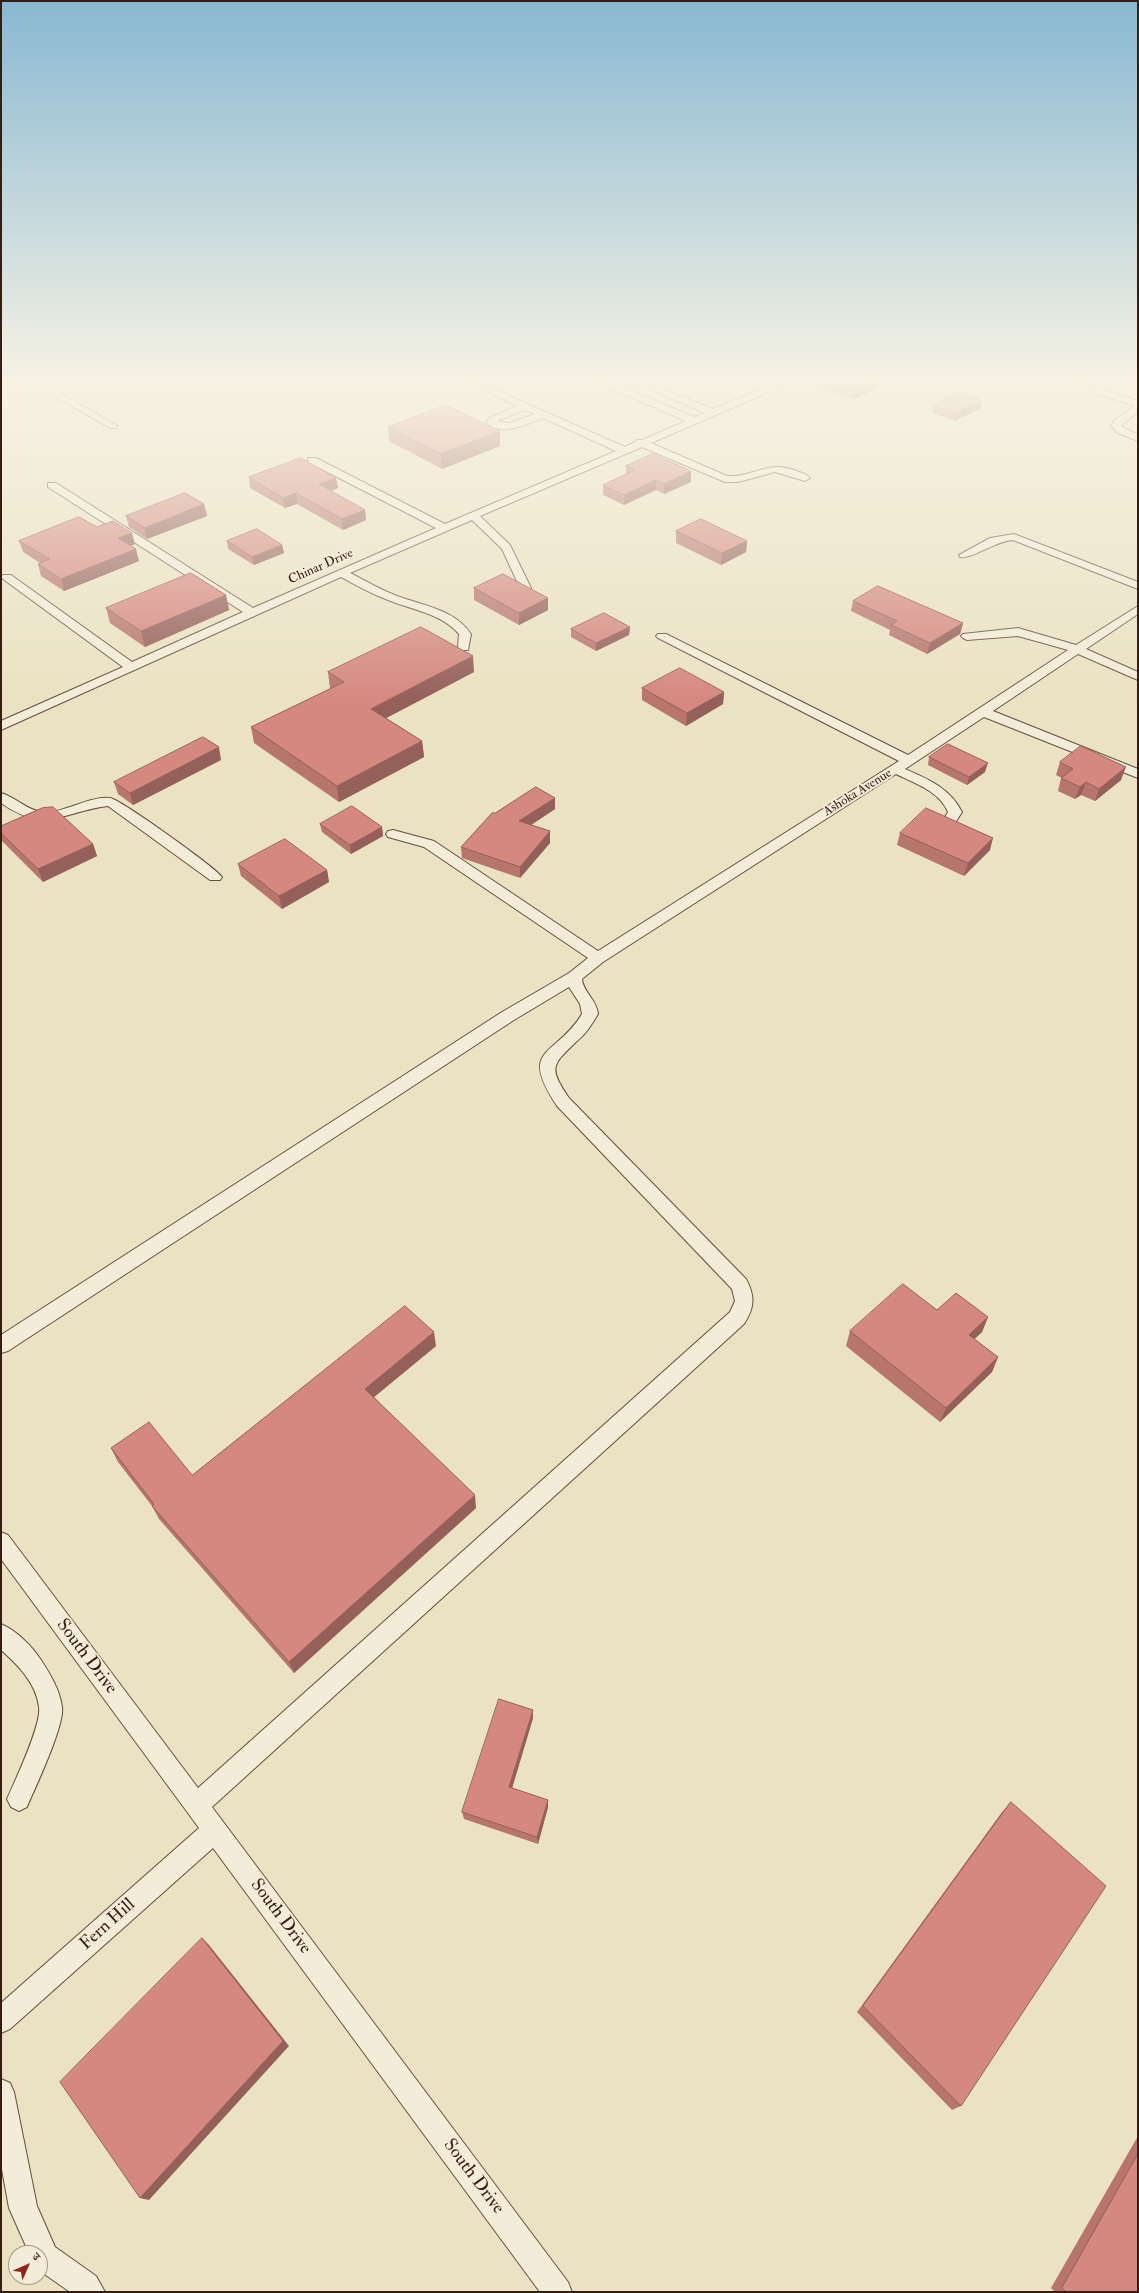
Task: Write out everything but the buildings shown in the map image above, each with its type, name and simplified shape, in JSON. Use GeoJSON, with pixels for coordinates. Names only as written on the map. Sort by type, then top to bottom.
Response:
{"type":"FeatureCollection","features":[{"type":"Feature","properties":{"kind":"street"},"geometry":{"type":"LineString","coordinates":[[55,488],[252,613]]}},
{"type":"Feature","properties":{"kind":"street"},"geometry":{"type":"LineString","coordinates":[[366,488],[444,528]]}},
{"type":"Feature","properties":{"kind":"street","name":"Chinar Drive"},"geometry":{"type":"LineString","coordinates":[[4,720],[131,667],[535,488]]}},
{"type":"Feature","properties":{"kind":"street"},"geometry":{"type":"LineString","coordinates":[[473,515],[506,547],[513,558],[525,588]]}},
{"type":"Feature","properties":{"kind":"street"},"geometry":{"type":"LineString","coordinates":[[964,555],[993,539],[1002,536],[1014,537],[1138,586]]}},
{"type":"Feature","properties":{"kind":"street"},"geometry":{"type":"LineString","coordinates":[[342,573],[384,595],[446,617],[458,625],[465,634],[464,647]]}},
{"type":"Feature","properties":{"kind":"street"},"geometry":{"type":"LineString","coordinates":[[7,578],[131,667]]}},
{"type":"Feature","properties":{"kind":"street","name":"Ashoka Avenue"},"geometry":{"type":"LineString","coordinates":[[1,1345],[508,1016],[575,976],[598,958],[909,761],[1138,609]]}},
{"type":"Feature","properties":{"kind":"street"},"geometry":{"type":"LineString","coordinates":[[967,636],[1004,631],[1018,632],[1077,649],[1138,676]]}},
{"type":"Feature","properties":{"kind":"street"},"geometry":{"type":"LineString","coordinates":[[662,636],[909,761]]}},
{"type":"Feature","properties":{"kind":"street"},"geometry":{"type":"LineString","coordinates":[[984,712],[1020,728],[1096,755],[1138,774]]}},
{"type":"Feature","properties":{"kind":"street"},"geometry":{"type":"LineString","coordinates":[[895,769],[936,790],[952,803],[955,812],[947,825]]}},
{"type":"Feature","properties":{"kind":"street"},"geometry":{"type":"LineString","coordinates":[[1,797],[27,814],[42,818],[110,802],[139,821],[215,878]]}},
{"type":"Feature","properties":{"kind":"street"},"geometry":{"type":"LineString","coordinates":[[393,834],[420,840],[429,844],[598,958]]}},
{"type":"Feature","properties":{"kind":"street"},"geometry":{"type":"LineString","coordinates":[[196,1805],[737,1318],[745,1307],[746,1295],[739,1284],[563,1102],[550,1086],[546,1073],[547,1062],[554,1052],[580,1030],[590,1014],[589,1003],[576,987],[575,976]]}},
{"type":"Feature","properties":{"kind":"street","name":"South Drive"},"geometry":{"type":"LineString","coordinates":[[1,1542],[558,2292]]}},
{"type":"Feature","properties":{"kind":"street"},"geometry":{"type":"LineString","coordinates":[[1,1635],[26,1657],[43,1683],[51,1708],[45,1735],[19,1799]]}},
{"type":"Feature","properties":{"kind":"street","name":"Fern Hill"},"geometry":{"type":"LineString","coordinates":[[1,2020],[215,1830]]}},
{"type":"Feature","properties":{"kind":"street"},"geometry":{"type":"LineString","coordinates":[[1,2092],[23,2208],[35,2236],[45,2257],[86,2286],[92,2292]]}}]}
